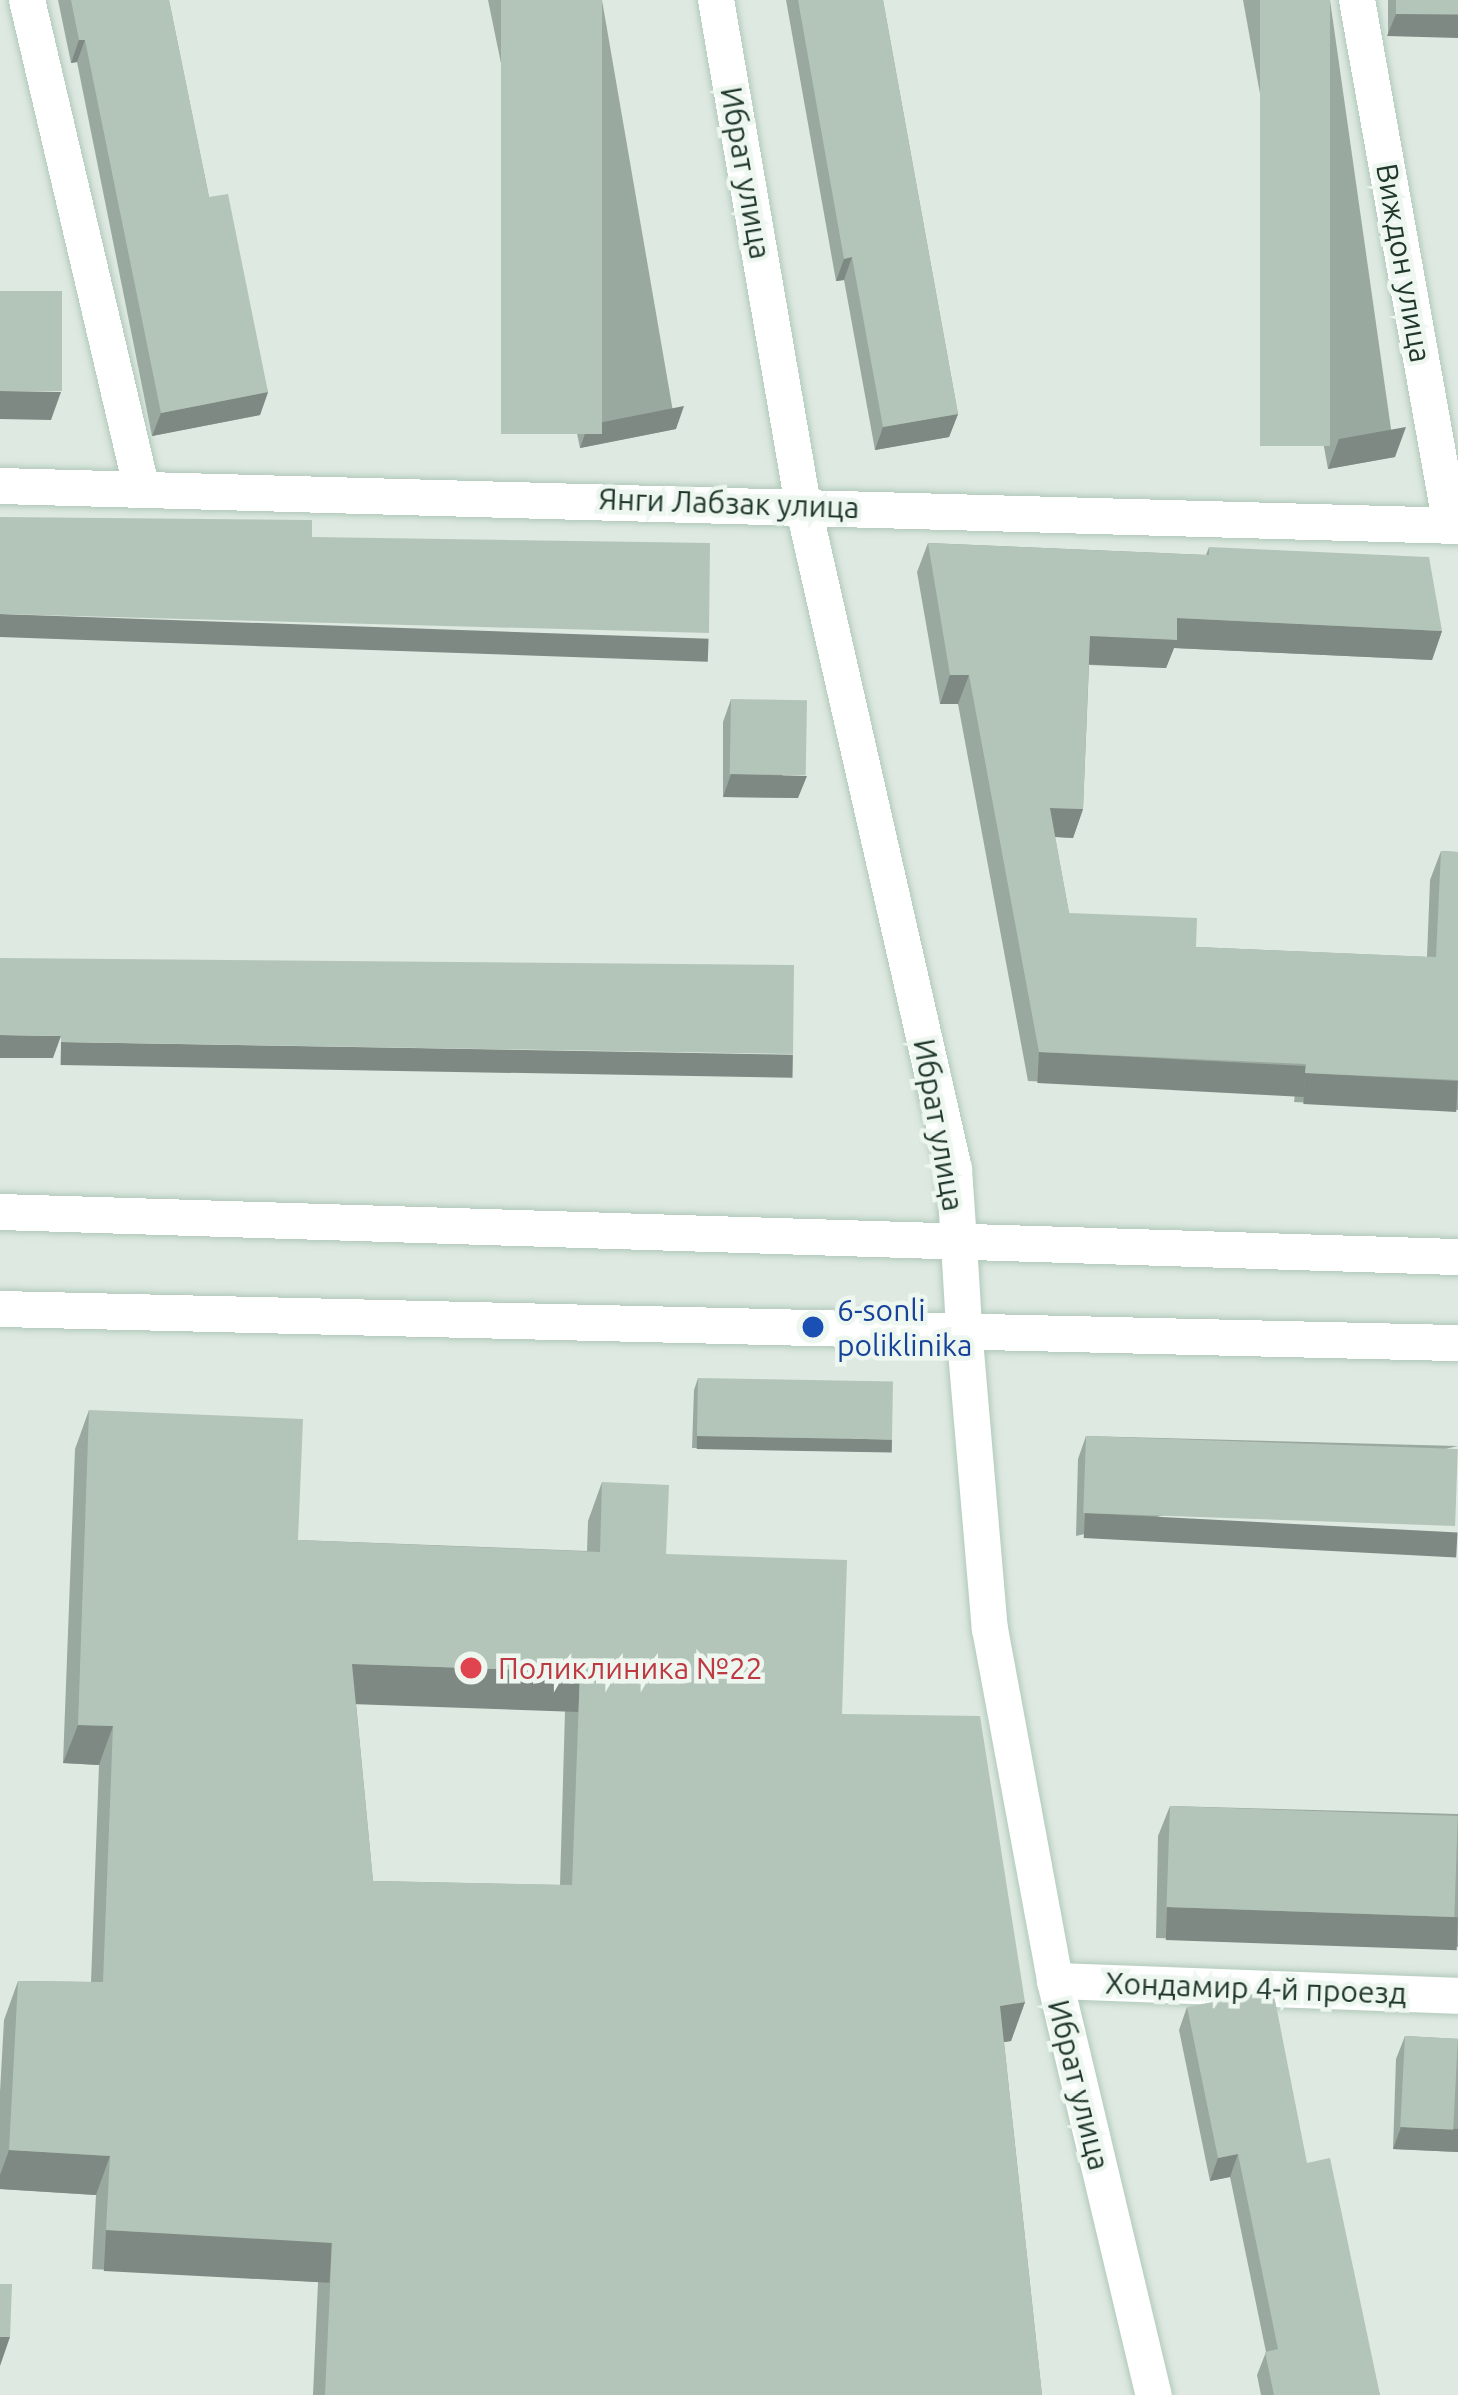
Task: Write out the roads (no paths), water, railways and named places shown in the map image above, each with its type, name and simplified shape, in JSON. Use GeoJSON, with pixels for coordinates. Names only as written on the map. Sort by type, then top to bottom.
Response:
{"type":"FeatureCollection","features":[{"type":"Feature","properties":{"kind":"street"},"geometry":{"type":"LineString","coordinates":[[27,0],[141,486]]}},
{"type":"Feature","properties":{"kind":"street","name":"Ибрат улица"},"geometry":{"type":"LineString","coordinates":[[716,0],[803,505],[954,1169],[990,1629],[1054,1981],[1154,2395]]}},
{"type":"Feature","properties":{"kind":"street","name":"Виждон улица"},"geometry":{"type":"LineString","coordinates":[[1357,0],[1455,526]]}},
{"type":"Feature","properties":{"kind":"street","name":"Янги Лабзак улица"},"geometry":{"type":"LineString","coordinates":[[0,486],[141,486],[1455,526]]}},
{"type":"Feature","properties":{"kind":"street"},"geometry":{"type":"LineString","coordinates":[[0,1212],[1458,1257]]}},
{"type":"Feature","properties":{"kind":"street"},"geometry":{"type":"LineString","coordinates":[[0,1309],[1458,1343]]}},
{"type":"Feature","properties":{"kind":"street","name":"Хондамир 4-й проезд"},"geometry":{"type":"LineString","coordinates":[[1054,1981],[1458,1996]]}},
{"type":"Feature","properties":{"kind":"place","name":"6-sonli poliklinika"},"geometry":{"type":"Point","coordinates":[813,1327]}},
{"type":"Feature","properties":{"kind":"place","name":"Поликлиника №22"},"geometry":{"type":"Point","coordinates":[471,1668]}}]}
